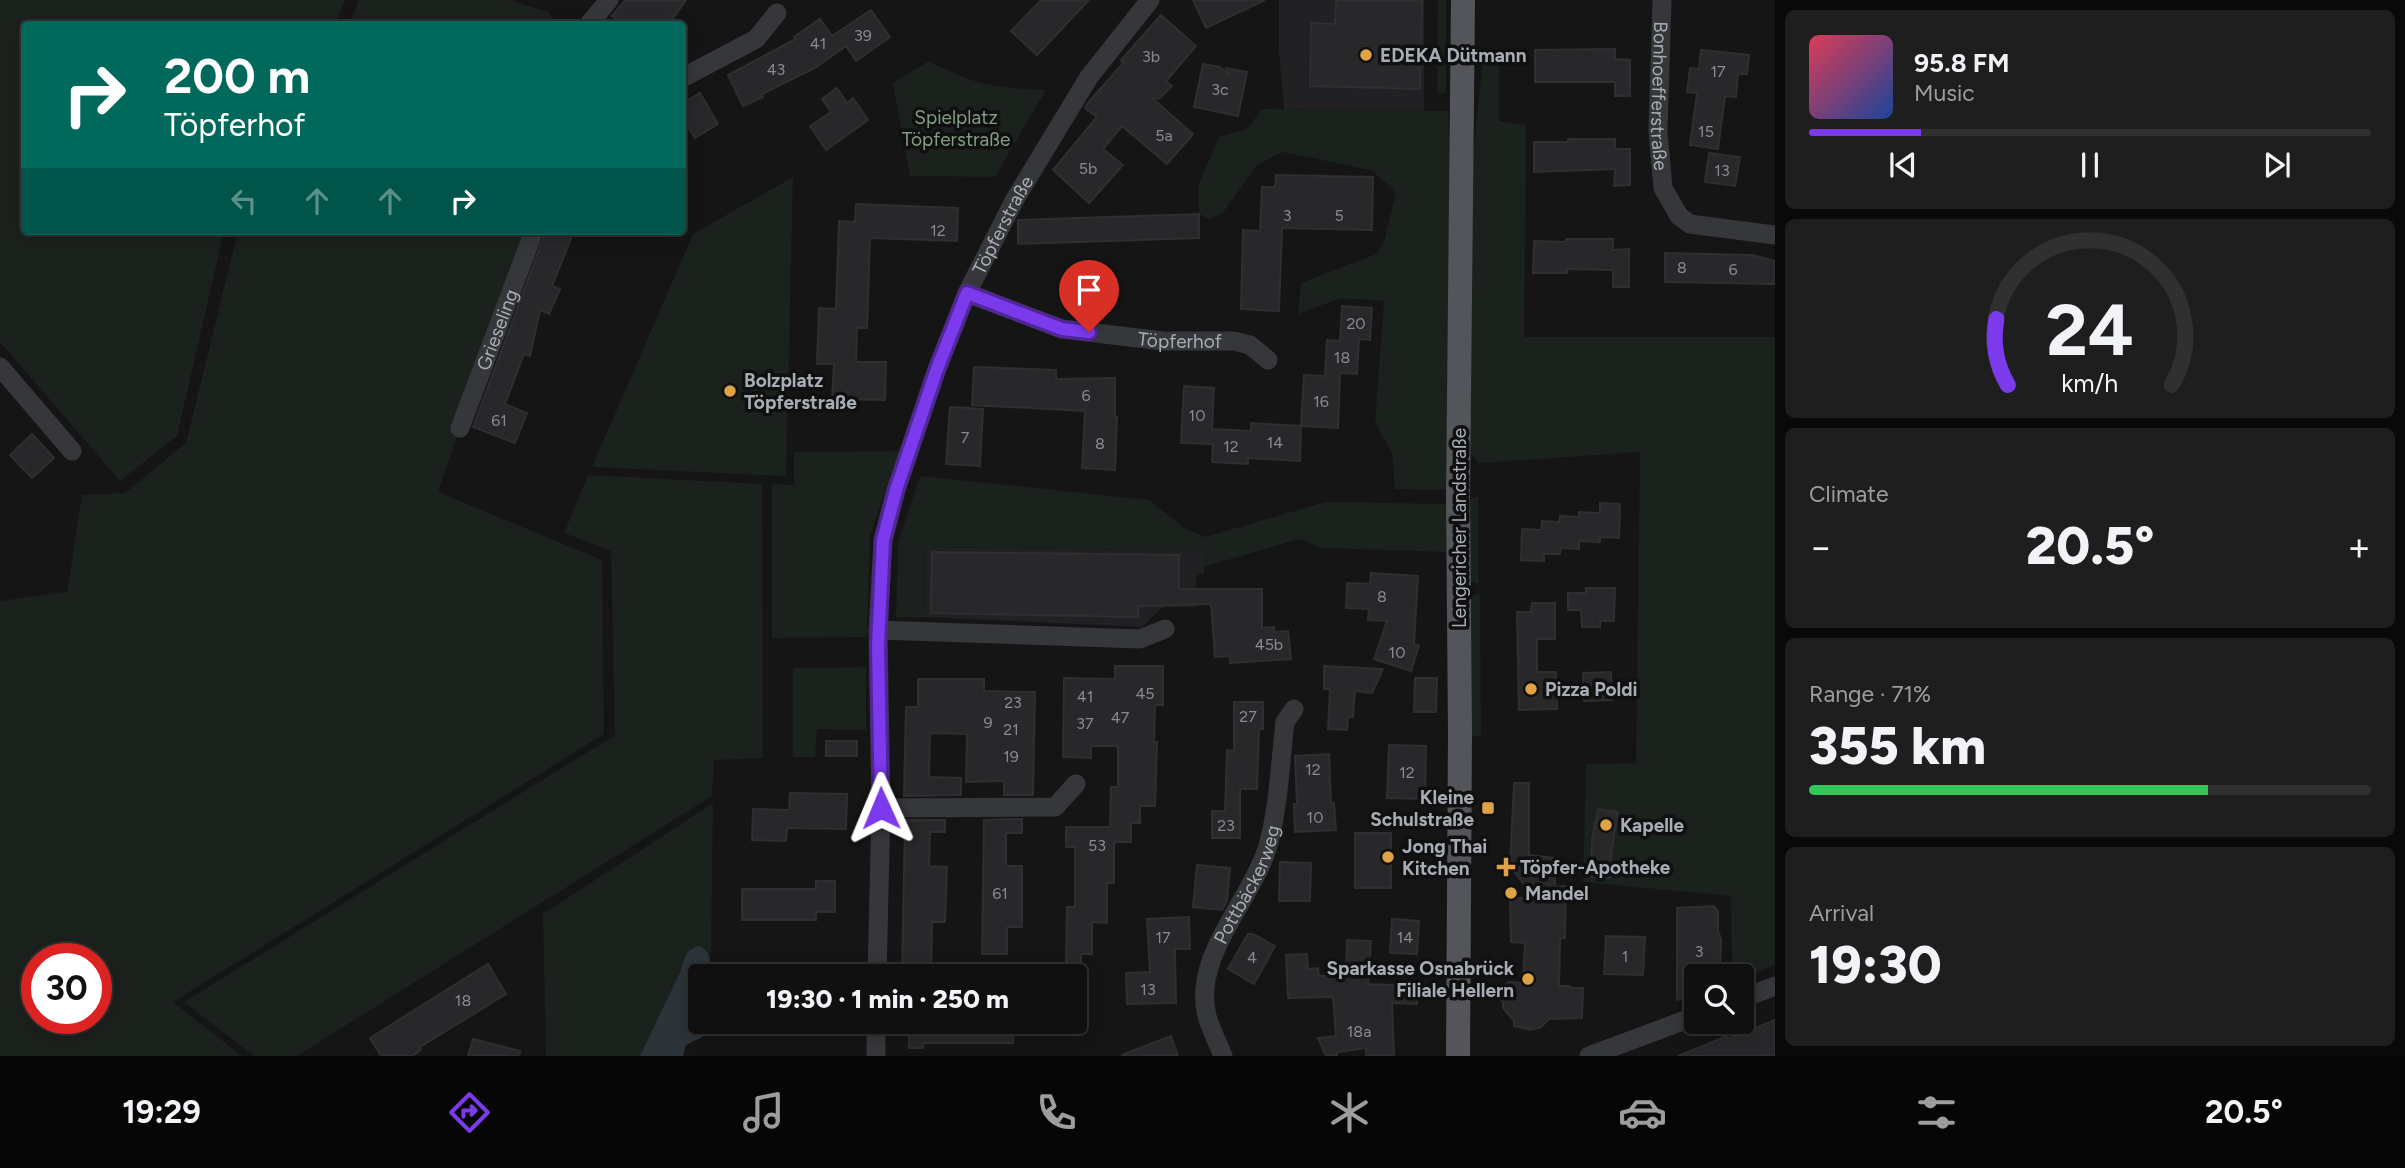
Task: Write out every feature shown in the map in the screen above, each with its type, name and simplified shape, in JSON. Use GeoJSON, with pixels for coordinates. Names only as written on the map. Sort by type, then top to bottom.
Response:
{"type":"FeatureCollection","features":[{"type":"Feature","properties":{"kind":"main road","name":"Lengericher Landstraße"},"geometry":{"type":"LineString","coordinates":[[1458,1056],[1458,497],[1463,0]]}},
{"type":"Feature","properties":{"kind":"street"},"geometry":{"type":"LineString","coordinates":[[592,21],[609,0]]}},
{"type":"Feature","properties":{"kind":"street","name":"Töpferstraße"},"geometry":{"type":"LineString","coordinates":[[877,964],[881,808],[878,630],[883,540],[896,490],[937,369],[967,293],[1015,199],[1089,77],[1150,0]]}},
{"type":"Feature","properties":{"kind":"street","name":"Bonhoefferstraße"},"geometry":{"type":"LineString","coordinates":[[1662,0],[1658,131],[1663,188],[1679,216],[1690,224],[1775,235]]}},
{"type":"Feature","properties":{"kind":"street"},"geometry":{"type":"LineString","coordinates":[[686,76],[756,38],[777,13]]}},
{"type":"Feature","properties":{"kind":"street","name":"Grieseling"},"geometry":{"type":"LineString","coordinates":[[460,428],[532,235]]}},
{"type":"Feature","properties":{"kind":"street","name":"Töpferhof"},"geometry":{"type":"LineString","coordinates":[[967,293],[1062,329],[1163,341],[1234,341],[1250,345],[1268,360]]}},
{"type":"Feature","properties":{"kind":"street"},"geometry":{"type":"LineString","coordinates":[[0,367],[72,451]]}},
{"type":"Feature","properties":{"kind":"street"},"geometry":{"type":"LineString","coordinates":[[878,630],[1140,639],[1165,629]]}},
{"type":"Feature","properties":{"kind":"street","name":"Pottbäckerweg"},"geometry":{"type":"LineString","coordinates":[[1223,1056],[1207,1015],[1204,986],[1211,960],[1266,851],[1272,828],[1285,722],[1294,709]]}},
{"type":"Feature","properties":{"kind":"street"},"geometry":{"type":"LineString","coordinates":[[881,808],[1055,807],[1076,784]]}},
{"type":"Feature","properties":{"kind":"street"},"geometry":{"type":"LineString","coordinates":[[1754,994],[1775,986]]}},
{"type":"Feature","properties":{"kind":"street"},"geometry":{"type":"LineString","coordinates":[[1589,1056],[1684,1020]]}},
{"type":"Feature","properties":{"kind":"street"},"geometry":{"type":"LineString","coordinates":[[876,1034],[876,1056]]}},
{"type":"Feature","properties":{"kind":"shaded area"},"geometry":{"type":"Polygon","coordinates":[[[1279,0],[1424,0],[1424,111],[1284,109],[1279,53],[1279,0]]]}},
{"type":"Feature","properties":{"kind":"shaded area"},"geometry":{"type":"Polygon","coordinates":[[[926,547],[1205,551],[1204,573],[1196,576],[1195,607],[1163,607],[1142,627],[925,617],[926,547]]]}},
{"type":"Feature","properties":{"kind":"shaded area"},"geometry":{"type":"Polygon","coordinates":[[[698,946],[703,948],[708,954],[710,964],[688,964],[688,1034],[709,1034],[686,1045],[683,1056],[640,1056],[683,961],[690,950],[698,946]]]}},
{"type":"Feature","properties":{"kind":"green space"},"geometry":{"type":"Polygon","coordinates":[[[0,0],[345,0],[337,21],[21,21],[21,235],[223,235],[177,436],[120,481],[0,342],[0,0]]]}},
{"type":"Feature","properties":{"kind":"green space"},"geometry":{"type":"Polygon","coordinates":[[[359,0],[509,0],[549,12],[554,21],[351,21],[359,0]]]}},
{"type":"Feature","properties":{"kind":"green space"},"geometry":{"type":"Polygon","coordinates":[[[1438,0],[1446,0],[1446,93],[1437,93],[1438,0]]]}},
{"type":"Feature","properties":{"kind":"green space"},"geometry":{"type":"Polygon","coordinates":[[[1484,50],[1499,51],[1499,121],[1526,125],[1524,337],[1775,337],[1775,965],[1754,974],[1754,964],[1732,964],[1731,896],[1583,882],[1586,764],[1636,763],[1640,452],[1478,463],[1470,452],[1472,164],[1484,50]]]}},
{"type":"Feature","properties":{"kind":"green space","name":"Spielplatz Töpferstraße"},"geometry":{"type":"Polygon","coordinates":[[[929,61],[986,84],[1046,90],[995,177],[910,176],[893,83],[929,61]]]}},
{"type":"Feature","properties":{"kind":"green space"},"geometry":{"type":"Polygon","coordinates":[[[1262,109],[1448,111],[1452,238],[1449,490],[1395,489],[1392,453],[1375,422],[1384,301],[1341,298],[1298,314],[1301,283],[1374,255],[1383,245],[1396,192],[1371,170],[1282,152],[1257,165],[1222,214],[1209,219],[1199,214],[1198,186],[1219,137],[1247,129],[1262,109]]]}},
{"type":"Feature","properties":{"kind":"green space"},"geometry":{"type":"Polygon","coordinates":[[[793,177],[786,476],[592,467],[693,234],[793,177]]]}},
{"type":"Feature","properties":{"kind":"green space"},"geometry":{"type":"Polygon","coordinates":[[[237,235],[527,235],[438,492],[602,560],[604,734],[173,1002],[242,1056],[0,1056],[0,601],[67,592],[82,495],[125,493],[186,443],[237,235]]]}},
{"type":"Feature","properties":{"kind":"green space"},"geometry":{"type":"Polygon","coordinates":[[[900,451],[870,535],[867,637],[772,638],[772,484],[794,485],[794,452],[900,451]]]}},
{"type":"Feature","properties":{"kind":"green space"},"geometry":{"type":"Polygon","coordinates":[[[588,475],[762,484],[763,758],[714,760],[712,796],[297,1056],[254,1056],[184,1002],[615,735],[611,551],[564,533],[588,475]]]}},
{"type":"Feature","properties":{"kind":"green space"},"geometry":{"type":"Polygon","coordinates":[[[920,476],[1149,500],[1183,527],[1205,537],[1326,502],[1449,504],[1449,552],[1321,548],[1299,539],[1204,567],[1204,551],[926,547],[925,617],[896,617],[898,542],[920,476]]]}},
{"type":"Feature","properties":{"kind":"green space"},"geometry":{"type":"Polygon","coordinates":[[[1478,496],[1479,584],[1468,582],[1468,503],[1478,496]]]}},
{"type":"Feature","properties":{"kind":"green space"},"geometry":{"type":"Polygon","coordinates":[[[1480,593],[1481,737],[1469,732],[1469,596],[1480,593]]]}},
{"type":"Feature","properties":{"kind":"green space"},"geometry":{"type":"Polygon","coordinates":[[[866,667],[866,730],[817,729],[815,757],[793,757],[793,668],[866,667]]]}},
{"type":"Feature","properties":{"kind":"green space"},"geometry":{"type":"Polygon","coordinates":[[[713,803],[711,956],[705,948],[684,955],[681,970],[640,1056],[546,1056],[543,914],[713,803]]]}},
{"type":"Feature","properties":{"kind":"building"},"geometry":{"type":"Polygon","coordinates":[[[625,0],[686,0],[671,21],[619,21],[612,16],[625,0]]]}},
{"type":"Feature","properties":{"kind":"building"},"geometry":{"type":"Polygon","coordinates":[[[1041,0],[1089,0],[1037,55],[1011,31],[1041,0]]]}},
{"type":"Feature","properties":{"kind":"building"},"geometry":{"type":"Polygon","coordinates":[[[1193,0],[1265,0],[1206,28],[1193,0]]]}},
{"type":"Feature","properties":{"kind":"building","name":"EDEKA Dütmann"},"geometry":{"type":"Polygon","coordinates":[[[1336,0],[1422,0],[1420,89],[1310,86],[1311,23],[1335,24],[1336,0]]]}},
{"type":"Feature","properties":{"kind":"building"},"geometry":{"type":"Polygon","coordinates":[[[871,10],[890,37],[856,61],[846,46],[815,68],[743,106],[728,75],[796,39],[794,37],[820,19],[832,36],[871,10]]]}},
{"type":"Feature","properties":{"kind":"building"},"geometry":{"type":"Polygon","coordinates":[[[1161,15],[1196,46],[1166,81],[1172,86],[1159,99],[1151,97],[1193,134],[1167,164],[1122,126],[1103,149],[1123,165],[1089,203],[1053,170],[1097,117],[1085,108],[1087,104],[1161,15]]]}},
{"type":"Feature","properties":{"kind":"building"},"geometry":{"type":"Polygon","coordinates":[[[1615,49],[1615,59],[1630,60],[1630,96],[1615,96],[1615,82],[1535,82],[1535,50],[1615,49]]]}},
{"type":"Feature","properties":{"kind":"building"},"geometry":{"type":"Polygon","coordinates":[[[1701,50],[1749,55],[1747,74],[1738,74],[1736,97],[1725,96],[1718,149],[1690,145],[1697,93],[1687,92],[1690,68],[1699,69],[1701,50]]]}},
{"type":"Feature","properties":{"kind":"building"},"geometry":{"type":"Polygon","coordinates":[[[1203,64],[1220,67],[1229,75],[1226,68],[1247,72],[1238,116],[1194,107],[1203,64]]]}},
{"type":"Feature","properties":{"kind":"building"},"geometry":{"type":"Polygon","coordinates":[[[837,88],[847,103],[853,98],[868,120],[826,150],[810,126],[831,112],[822,99],[837,88]]]}},
{"type":"Feature","properties":{"kind":"building"},"geometry":{"type":"Polygon","coordinates":[[[700,93],[718,124],[695,138],[686,123],[686,102],[700,93]]]}},
{"type":"Feature","properties":{"kind":"building"},"geometry":{"type":"Polygon","coordinates":[[[1568,139],[1615,139],[1615,149],[1630,149],[1630,185],[1614,186],[1615,169],[1534,172],[1534,142],[1568,142],[1568,139]]]}},
{"type":"Feature","properties":{"kind":"building"},"geometry":{"type":"Polygon","coordinates":[[[1709,153],[1740,157],[1735,186],[1705,182],[1709,153]]]}},
{"type":"Feature","properties":{"kind":"building"},"geometry":{"type":"Polygon","coordinates":[[[1276,175],[1373,177],[1372,230],[1282,228],[1279,311],[1241,309],[1243,230],[1260,231],[1262,187],[1275,187],[1276,175]]]}},
{"type":"Feature","properties":{"kind":"building"},"geometry":{"type":"Polygon","coordinates":[[[856,204],[958,208],[957,241],[870,238],[867,328],[857,328],[856,362],[886,362],[885,400],[832,399],[834,364],[817,364],[819,308],[836,309],[839,221],[855,222],[856,204]]]}},
{"type":"Feature","properties":{"kind":"building"},"geometry":{"type":"Polygon","coordinates":[[[1199,214],[1199,238],[1018,244],[1018,220],[1199,214]]]}},
{"type":"Feature","properties":{"kind":"building"},"geometry":{"type":"Polygon","coordinates":[[[545,235],[572,235],[552,286],[560,289],[549,314],[540,310],[530,356],[524,354],[505,404],[527,413],[515,443],[473,427],[545,235]]]}},
{"type":"Feature","properties":{"kind":"building"},"geometry":{"type":"Polygon","coordinates":[[[1566,239],[1613,239],[1613,250],[1629,249],[1629,287],[1613,287],[1613,270],[1567,269],[1567,273],[1533,273],[1534,241],[1566,242],[1566,239]]]}},
{"type":"Feature","properties":{"kind":"building"},"geometry":{"type":"Polygon","coordinates":[[[1665,253],[1752,255],[1775,261],[1775,284],[1665,282],[1665,253]]]}},
{"type":"Feature","properties":{"kind":"building"},"geometry":{"type":"Polygon","coordinates":[[[1342,306],[1372,308],[1370,340],[1359,339],[1357,374],[1340,373],[1338,428],[1301,426],[1304,375],[1325,376],[1327,340],[1340,341],[1342,306]]]}},
{"type":"Feature","properties":{"kind":"building"},"geometry":{"type":"Polygon","coordinates":[[[974,367],[1056,370],[1056,379],[1115,378],[1115,470],[1082,468],[1085,411],[972,405],[974,367]]]}},
{"type":"Feature","properties":{"kind":"building"},"geometry":{"type":"Polygon","coordinates":[[[1184,386],[1214,388],[1212,429],[1251,431],[1251,423],[1301,426],[1300,461],[1248,458],[1248,464],[1212,462],[1213,444],[1181,443],[1184,386]]]}},
{"type":"Feature","properties":{"kind":"building"},"geometry":{"type":"Polygon","coordinates":[[[950,407],[983,409],[980,466],[946,464],[950,407]]]}},
{"type":"Feature","properties":{"kind":"building"},"geometry":{"type":"Polygon","coordinates":[[[32,434],[54,458],[32,478],[10,455],[32,434]]]}},
{"type":"Feature","properties":{"kind":"building"},"geometry":{"type":"Polygon","coordinates":[[[1600,503],[1620,504],[1619,538],[1600,537],[1600,542],[1579,541],[1579,549],[1561,548],[1560,554],[1544,554],[1544,561],[1521,560],[1522,529],[1541,530],[1542,521],[1559,522],[1560,516],[1579,517],[1579,512],[1600,513],[1600,503]]]}},
{"type":"Feature","properties":{"kind":"building"},"geometry":{"type":"Polygon","coordinates":[[[932,552],[1179,555],[1179,589],[1262,589],[1262,628],[1274,627],[1274,632],[1288,631],[1291,659],[1230,663],[1230,656],[1215,657],[1211,604],[1138,606],[1138,617],[931,613],[932,552]]]}},
{"type":"Feature","properties":{"kind":"building"},"geometry":{"type":"Polygon","coordinates":[[[1371,573],[1418,576],[1414,644],[1419,646],[1411,671],[1374,659],[1387,621],[1368,620],[1369,609],[1346,608],[1347,583],[1370,584],[1371,573]]]}},
{"type":"Feature","properties":{"kind":"building"},"geometry":{"type":"Polygon","coordinates":[[[1586,588],[1615,588],[1614,621],[1600,621],[1600,627],[1582,627],[1581,610],[1568,610],[1568,593],[1586,593],[1586,588]]]}},
{"type":"Feature","properties":{"kind":"building"},"geometry":{"type":"Polygon","coordinates":[[[1532,603],[1555,603],[1555,639],[1537,639],[1537,672],[1556,672],[1557,709],[1519,710],[1517,612],[1531,612],[1532,603]]]}},
{"type":"Feature","properties":{"kind":"building"},"geometry":{"type":"Polygon","coordinates":[[[1115,666],[1163,666],[1163,705],[1155,705],[1155,806],[1140,806],[1140,823],[1131,823],[1131,842],[1114,842],[1114,883],[1107,883],[1107,923],[1092,922],[1092,954],[1081,954],[1081,963],[1028,964],[1066,963],[1067,907],[1075,907],[1075,847],[1066,847],[1066,827],[1110,827],[1111,787],[1118,787],[1118,746],[1091,746],[1091,758],[1063,757],[1064,678],[1115,679],[1115,666]]]}},
{"type":"Feature","properties":{"kind":"building"},"geometry":{"type":"Polygon","coordinates":[[[1324,666],[1383,669],[1372,693],[1355,691],[1353,717],[1348,717],[1347,730],[1328,729],[1330,689],[1324,689],[1324,666]]]}},
{"type":"Feature","properties":{"kind":"building"},"geometry":{"type":"Polygon","coordinates":[[[1611,672],[1612,700],[1584,701],[1583,673],[1611,672]]]}},
{"type":"Feature","properties":{"kind":"building"},"geometry":{"type":"Polygon","coordinates":[[[1415,678],[1437,678],[1436,712],[1414,712],[1415,678]]]}},
{"type":"Feature","properties":{"kind":"building"},"geometry":{"type":"Polygon","coordinates":[[[918,679],[984,679],[984,691],[1035,692],[1033,795],[1004,795],[1004,781],[966,782],[967,734],[930,733],[929,777],[961,778],[961,795],[904,796],[906,707],[918,707],[918,679]]]}},
{"type":"Feature","properties":{"kind":"building"},"geometry":{"type":"Polygon","coordinates":[[[1234,702],[1263,702],[1263,729],[1259,729],[1257,789],[1240,789],[1240,838],[1212,838],[1212,811],[1225,811],[1227,750],[1234,751],[1234,702]]]}},
{"type":"Feature","properties":{"kind":"building"},"geometry":{"type":"Polygon","coordinates":[[[826,741],[857,741],[857,756],[826,756],[826,741]]]}},
{"type":"Feature","properties":{"kind":"building"},"geometry":{"type":"Polygon","coordinates":[[[1389,745],[1426,746],[1425,799],[1387,798],[1389,745]]]}},
{"type":"Feature","properties":{"kind":"building"},"geometry":{"type":"Polygon","coordinates":[[[1329,754],[1331,803],[1334,803],[1336,830],[1295,832],[1295,756],[1329,754]]]}},
{"type":"Feature","properties":{"kind":"building"},"geometry":{"type":"Polygon","coordinates":[[[1514,783],[1529,783],[1529,855],[1554,858],[1555,887],[1566,886],[1565,938],[1560,939],[1559,986],[1583,988],[1582,1018],[1549,1019],[1541,1027],[1531,1030],[1514,1026],[1514,1021],[1496,994],[1508,982],[1523,983],[1525,943],[1511,942],[1510,897],[1535,899],[1510,866],[1514,783]]]}},
{"type":"Feature","properties":{"kind":"building"},"geometry":{"type":"Polygon","coordinates":[[[790,793],[847,794],[846,829],[787,828],[786,841],[752,840],[753,809],[789,810],[790,793]]]}},
{"type":"Feature","properties":{"kind":"building"},"geometry":{"type":"Polygon","coordinates":[[[1598,809],[1618,812],[1610,878],[1591,877],[1592,840],[1598,809]]]}},
{"type":"Feature","properties":{"kind":"building"},"geometry":{"type":"Polygon","coordinates":[[[1022,819],[1022,833],[1006,833],[1006,866],[1022,866],[1022,927],[1007,927],[1007,954],[982,954],[984,820],[1022,819]]]}},
{"type":"Feature","properties":{"kind":"building"},"geometry":{"type":"Polygon","coordinates":[[[905,820],[945,820],[945,832],[930,832],[929,866],[947,867],[945,922],[932,922],[931,964],[902,964],[905,820]]]}},
{"type":"Feature","properties":{"kind":"building"},"geometry":{"type":"Polygon","coordinates":[[[1355,833],[1391,833],[1391,888],[1355,888],[1355,833]]]}},
{"type":"Feature","properties":{"kind":"building"},"geometry":{"type":"Polygon","coordinates":[[[1280,862],[1311,863],[1310,901],[1279,901],[1280,862]]]}},
{"type":"Feature","properties":{"kind":"building"},"geometry":{"type":"Polygon","coordinates":[[[1197,865],[1230,868],[1227,901],[1222,910],[1193,907],[1197,865]]]}},
{"type":"Feature","properties":{"kind":"building"},"geometry":{"type":"Polygon","coordinates":[[[816,881],[835,881],[835,912],[816,912],[816,920],[742,920],[742,889],[816,889],[816,881]]]}},
{"type":"Feature","properties":{"kind":"building"},"geometry":{"type":"Polygon","coordinates":[[[1714,906],[1718,911],[1721,940],[1720,964],[1684,964],[1684,998],[1677,1000],[1677,908],[1714,906]]]}},
{"type":"Feature","properties":{"kind":"building"},"geometry":{"type":"Polygon","coordinates":[[[1189,917],[1190,949],[1175,949],[1176,1003],[1127,1004],[1126,973],[1150,972],[1147,919],[1189,917]]]}},
{"type":"Feature","properties":{"kind":"building"},"geometry":{"type":"Polygon","coordinates":[[[1392,919],[1419,921],[1417,954],[1390,953],[1392,919]]]}},
{"type":"Feature","properties":{"kind":"building"},"geometry":{"type":"Polygon","coordinates":[[[1248,934],[1275,946],[1254,984],[1228,969],[1248,934]]]}},
{"type":"Feature","properties":{"kind":"building"},"geometry":{"type":"Polygon","coordinates":[[[1606,936],[1645,937],[1643,975],[1604,974],[1606,936]]]}},
{"type":"Feature","properties":{"kind":"building"},"geometry":{"type":"Polygon","coordinates":[[[1347,940],[1371,941],[1368,984],[1417,986],[1417,1004],[1392,1003],[1394,1056],[1366,1056],[1366,1048],[1337,1052],[1337,1056],[1326,1056],[1318,1038],[1336,1036],[1333,997],[1288,998],[1286,955],[1307,954],[1308,969],[1318,968],[1319,976],[1346,974],[1347,940]]]}},
{"type":"Feature","properties":{"kind":"building"},"geometry":{"type":"Polygon","coordinates":[[[488,964],[506,994],[420,1047],[421,1050],[412,1056],[381,1056],[370,1038],[488,964]]]}},
{"type":"Feature","properties":{"kind":"building"},"geometry":{"type":"Polygon","coordinates":[[[1775,1020],[1775,1056],[1678,1056],[1727,1036],[1728,1039],[1740,1034],[1754,1034],[1754,1028],[1775,1020]]]}},
{"type":"Feature","properties":{"kind":"building"},"geometry":{"type":"Polygon","coordinates":[[[909,1034],[1013,1034],[1013,1043],[923,1043],[923,1048],[909,1048],[909,1034]]]}},
{"type":"Feature","properties":{"kind":"building"},"geometry":{"type":"Polygon","coordinates":[[[1171,1036],[1178,1056],[1122,1055],[1171,1036]]]}},
{"type":"Feature","properties":{"kind":"building"},"geometry":{"type":"Polygon","coordinates":[[[473,1039],[520,1051],[519,1056],[468,1056],[473,1039]]]}},
{"type":"Feature","properties":{"kind":"place","name":"EDEKA Dütmann"},"geometry":{"type":"Point","coordinates":[1366,55]}},
{"type":"Feature","properties":{"kind":"place","name":"Bolzplatz Töpferstraße"},"geometry":{"type":"Point","coordinates":[730,391]}},
{"type":"Feature","properties":{"kind":"place","name":"Pizza Poldi"},"geometry":{"type":"Point","coordinates":[1531,689]}},
{"type":"Feature","properties":{"kind":"place","name":"Kleine Schulstraße"},"geometry":{"type":"Point","coordinates":[1488,808]}},
{"type":"Feature","properties":{"kind":"place","name":"Kapelle"},"geometry":{"type":"Point","coordinates":[1606,825]}},
{"type":"Feature","properties":{"kind":"place","name":"Jong Thai Kitchen"},"geometry":{"type":"Point","coordinates":[1388,857]}},
{"type":"Feature","properties":{"kind":"place","name":"Töpfer-Apotheke"},"geometry":{"type":"Point","coordinates":[1506,867]}},
{"type":"Feature","properties":{"kind":"place","name":"Mandel"},"geometry":{"type":"Point","coordinates":[1511,893]}},
{"type":"Feature","properties":{"kind":"place","name":"Sparkasse Osnabrück Filiale Hellern"},"geometry":{"type":"Point","coordinates":[1528,979]}},
{"type":"Feature","properties":{"kind":"route"},"geometry":{"type":"LineString","coordinates":[[881,808],[878,646],[883,540],[896,490],[937,369],[967,293],[1062,329],[1089,332]]}}]}
